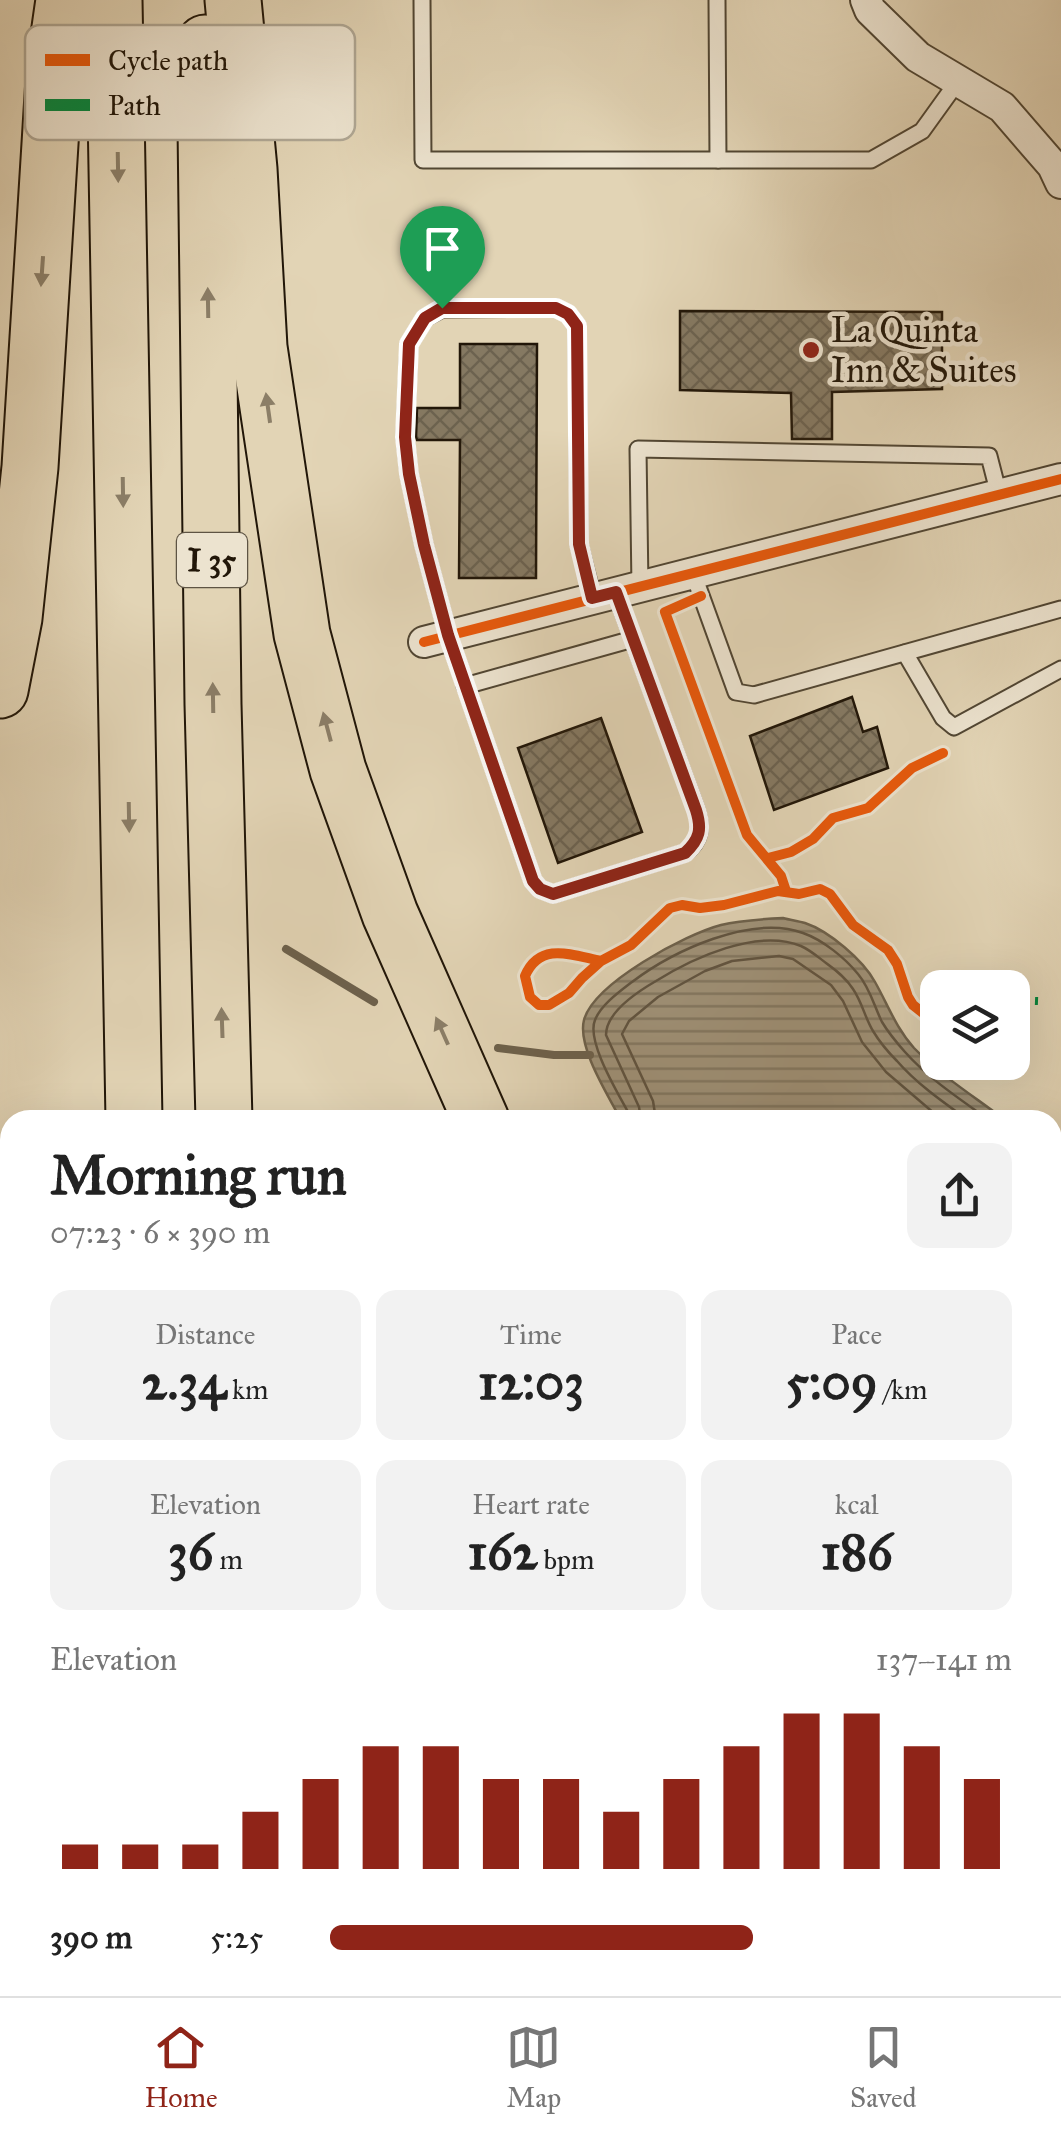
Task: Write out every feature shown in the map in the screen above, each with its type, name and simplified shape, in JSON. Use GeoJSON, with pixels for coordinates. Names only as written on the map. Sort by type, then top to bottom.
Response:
{"type":"FeatureCollection","features":[{"type":"Feature","properties":{"kind":"highway"},"geometry":{"type":"LineString","coordinates":[[60,25],[64,0]]}},
{"type":"Feature","properties":{"kind":"highway","name":"I 35"},"geometry":{"type":"LineString","coordinates":[[114,0],[114,25]]}},
{"type":"Feature","properties":{"kind":"highway","name":"I 35"},"geometry":{"type":"LineString","coordinates":[[204,0],[204,25]]}},
{"type":"Feature","properties":{"kind":"highway"},"geometry":{"type":"LineString","coordinates":[[233,0],[236,25]]}},
{"type":"Feature","properties":{"kind":"highway"},"geometry":{"type":"LineString","coordinates":[[0,690],[14,618],[30,466],[50,140]]}},
{"type":"Feature","properties":{"kind":"highway","name":"I 35"},"geometry":{"type":"LineString","coordinates":[[116,140],[134,1110]]}},
{"type":"Feature","properties":{"kind":"highway","name":"I 35"},"geometry":{"type":"LineString","coordinates":[[206,140],[213,704],[224,1110]]}},
{"type":"Feature","properties":{"kind":"highway"},"geometry":{"type":"LineString","coordinates":[[247,140],[259,348],[302,634],[338,770],[390,914],[477,1110]]}},
{"type":"Feature","properties":{"kind":"street"},"geometry":{"type":"LineString","coordinates":[[866,0],[870,10],[918,57],[1002,107],[1053,166],[1061,183]]}},
{"type":"Feature","properties":{"kind":"street"},"geometry":{"type":"LineString","coordinates":[[436,638],[1061,480]]}},
{"type":"Feature","properties":{"kind":"lane"},"geometry":{"type":"LineString","coordinates":[[422,0],[422,160],[871,160],[922,130],[958,81]]}},
{"type":"Feature","properties":{"kind":"lane"},"geometry":{"type":"LineString","coordinates":[[717,0],[718,160]]}},
{"type":"Feature","properties":{"kind":"lane"},"geometry":{"type":"LineString","coordinates":[[442,308],[556,308],[568,314],[577,326],[579,544],[616,592],[634,639],[696,810],[700,836],[694,845],[685,853],[553,894],[540,889],[533,881],[466,686],[436,638],[405,437],[409,344],[425,318],[442,308]]}},
{"type":"Feature","properties":{"kind":"lane"},"geometry":{"type":"LineString","coordinates":[[616,592],[638,450],[989,456],[999,495]]}},
{"type":"Feature","properties":{"kind":"lane"},"geometry":{"type":"LineString","coordinates":[[693,573],[736,692],[754,696],[1060,611]]}},
{"type":"Feature","properties":{"kind":"lane"},"geometry":{"type":"LineString","coordinates":[[466,686],[634,639]]}},
{"type":"Feature","properties":{"kind":"lane"},"geometry":{"type":"LineString","coordinates":[[906,653],[942,718],[954,727],[1061,670]]}},
{"type":"Feature","properties":{"kind":"water"},"geometry":{"type":"Polygon","coordinates":[[[783,918],[805,923],[835,939],[870,973],[897,1024],[920,1053],[920,1080],[951,1080],[992,1110],[616,1110],[585,1044],[584,1020],[591,1006],[643,962],[686,938],[729,923],[783,918]]]}},
{"type":"Feature","properties":{"kind":"building","name":"La Quinta Inn & Suites"},"geometry":{"type":"Polygon","coordinates":[[[680,311],[942,312],[942,389],[832,392],[832,439],[792,439],[791,393],[680,390],[680,311]]]}},
{"type":"Feature","properties":{"kind":"building"},"geometry":{"type":"Polygon","coordinates":[[[460,344],[537,344],[536,578],[459,578],[460,440],[416,437],[417,408],[460,408],[460,344]]]}},
{"type":"Feature","properties":{"kind":"building"},"geometry":{"type":"Polygon","coordinates":[[[852,697],[863,732],[877,727],[888,768],[774,810],[750,736],[852,697]]]}},
{"type":"Feature","properties":{"kind":"building"},"geometry":{"type":"Polygon","coordinates":[[[601,718],[642,832],[558,863],[518,748],[601,718]]]}},
{"type":"Feature","properties":{"kind":"waterway"},"geometry":{"type":"LineString","coordinates":[[286,949],[374,1002]]}},
{"type":"Feature","properties":{"kind":"waterway"},"geometry":{"type":"LineString","coordinates":[[498,1048],[590,1055]]}},
{"type":"Feature","properties":{"kind":"marked path"},"geometry":{"type":"LineString","coordinates":[[1030,1001],[1038,1001]]}},
{"type":"Feature","properties":{"kind":"cycle path"},"geometry":{"type":"LineString","coordinates":[[424,642],[1061,479]]}},
{"type":"Feature","properties":{"kind":"cycle path"},"geometry":{"type":"LineString","coordinates":[[701,596],[665,612],[747,835],[781,876],[786,891]]}},
{"type":"Feature","properties":{"kind":"cycle path"},"geometry":{"type":"LineString","coordinates":[[768,858],[791,852],[813,839],[833,818],[868,808],[912,768],[943,753]]}},
{"type":"Feature","properties":{"kind":"cycle path"},"geometry":{"type":"LineString","coordinates":[[601,961],[631,945],[670,908],[724,905],[778,891],[799,894],[820,889],[830,894],[853,925],[888,950],[908,997],[920,1011]]}},
{"type":"Feature","properties":{"kind":"cycle path"},"geometry":{"type":"LineString","coordinates":[[558,953],[601,961],[569,993],[549,1005],[539,1005],[530,997],[525,976],[539,958],[558,953]]}},
{"type":"Feature","properties":{"kind":"place","name":"La Quinta Inn & Suites"},"geometry":{"type":"Point","coordinates":[811,350]}},
{"type":"Feature","properties":{"kind":"route"},"geometry":{"type":"LineString","coordinates":[[442,308],[556,308],[568,314],[577,326],[579,544],[592,598],[616,592],[696,810],[700,836],[685,853],[553,894],[533,881],[448,635],[409,474],[405,437],[409,344],[425,318],[442,308]]}}]}
